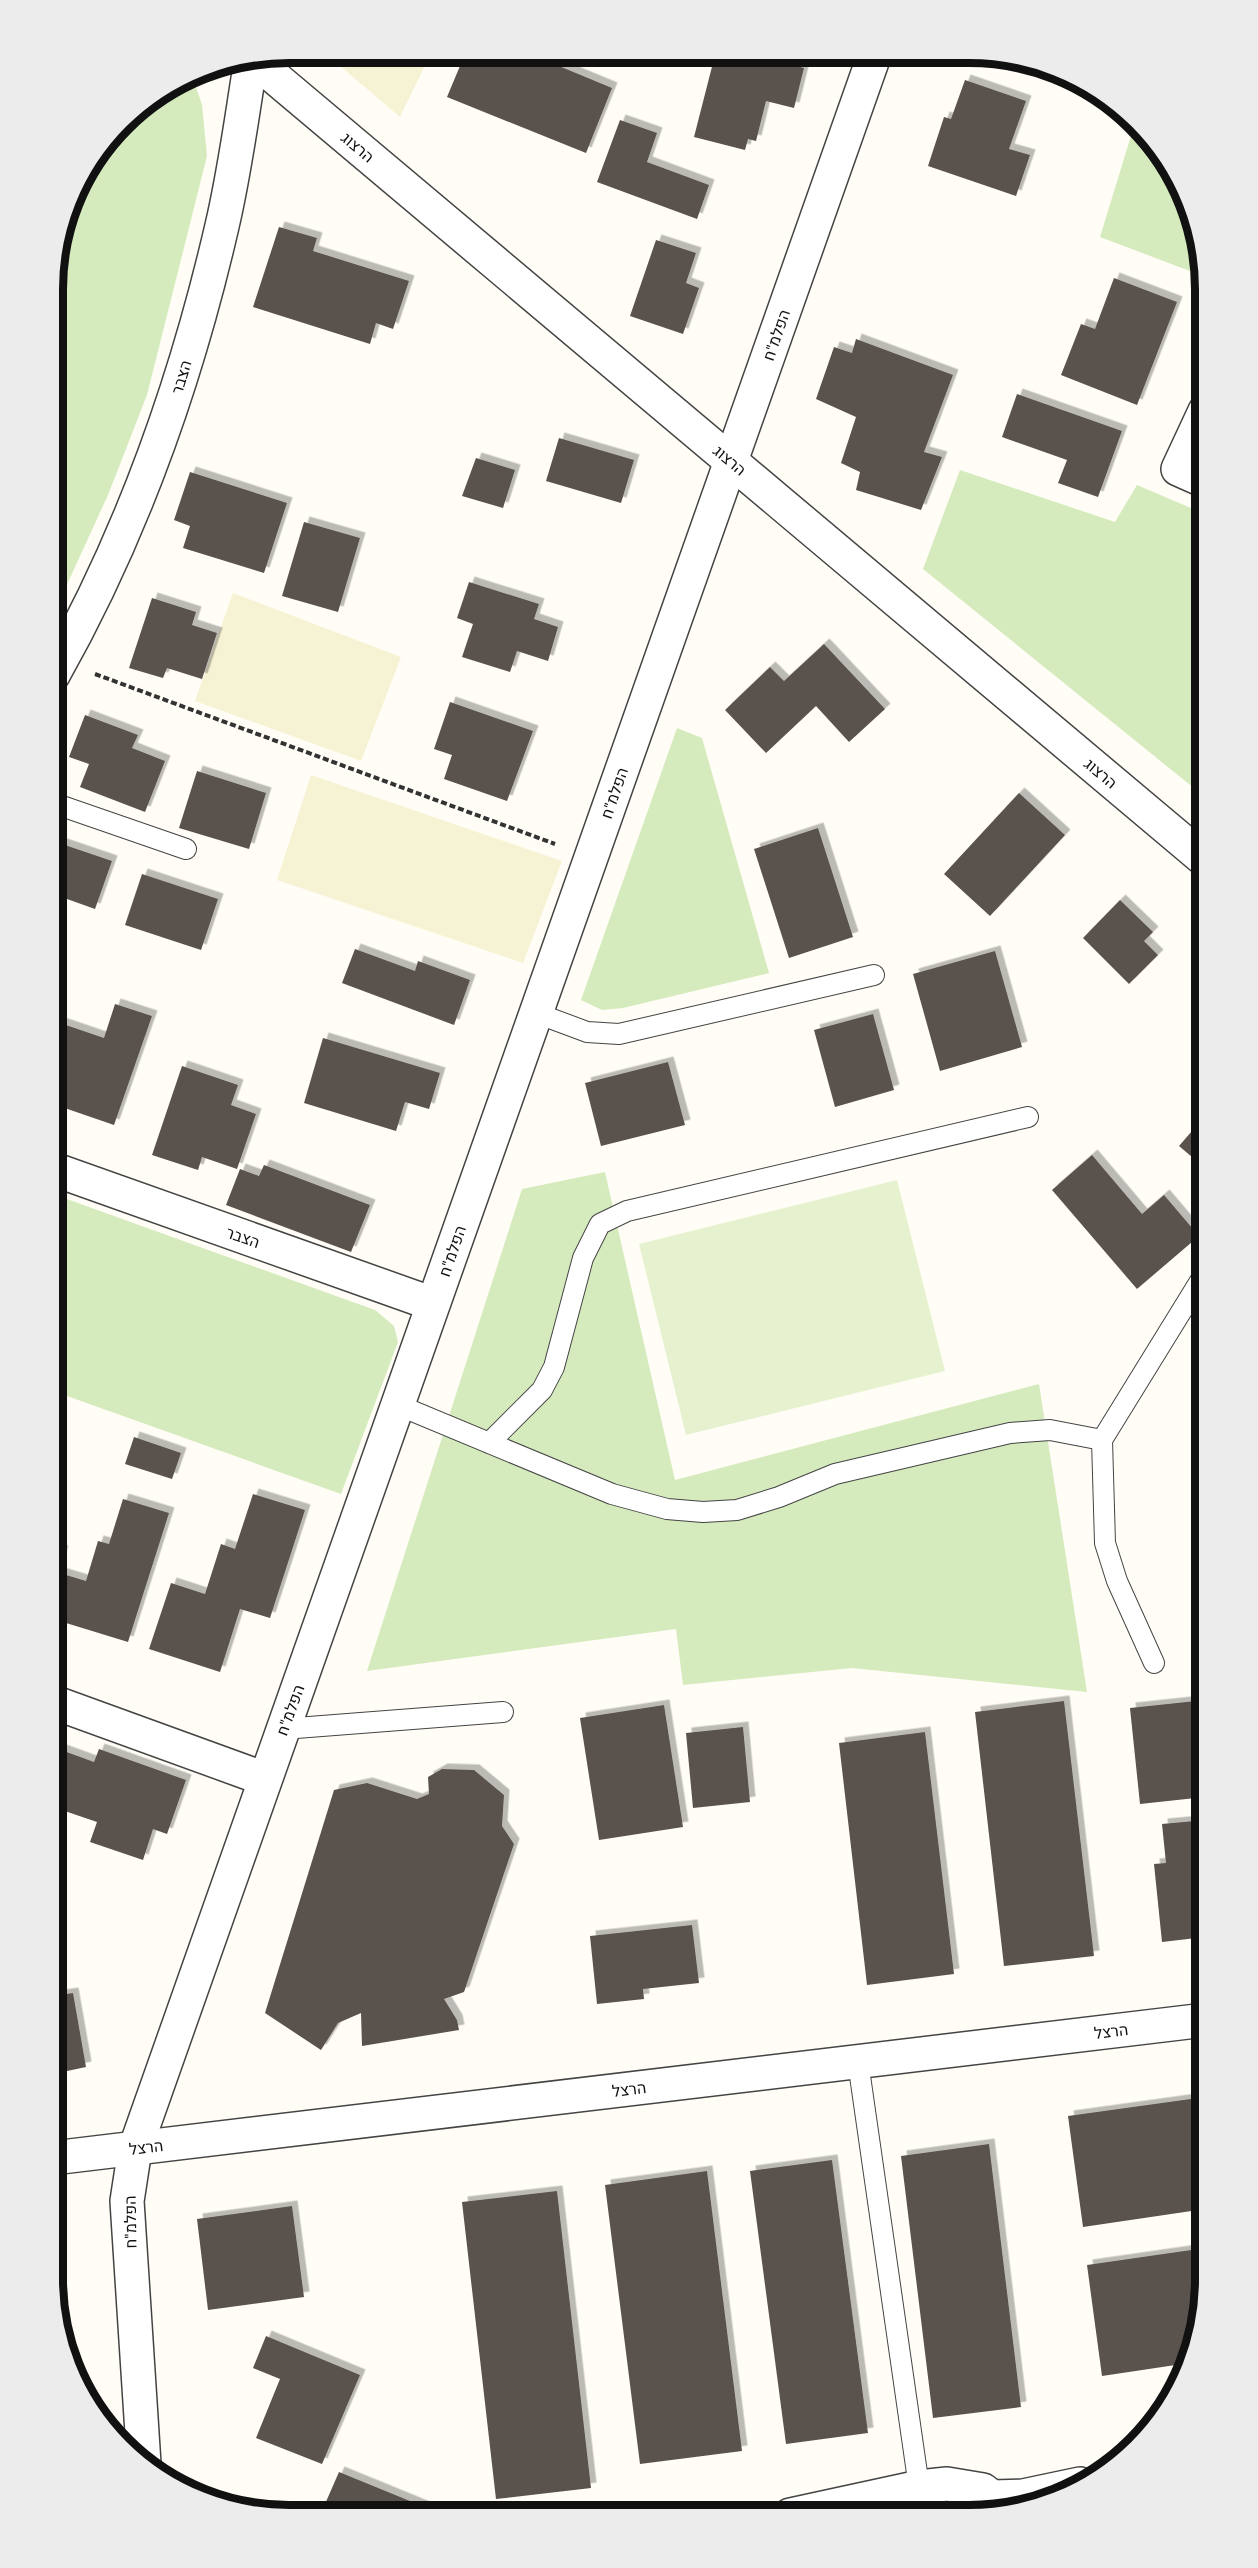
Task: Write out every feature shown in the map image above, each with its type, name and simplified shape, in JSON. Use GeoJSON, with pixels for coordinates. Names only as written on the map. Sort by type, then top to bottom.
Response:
{"type":"FeatureCollection","features":[{"type":"Feature","properties":{"kind":"street","name":"הפלמ\"ח"},"geometry":{"type":"LineString","coordinates":[[143,2451],[127,2201],[135,2149],[872,63]]}},
{"type":"Feature","properties":{"kind":"street","name":"הרצוג"},"geometry":{"type":"LineString","coordinates":[[259,65],[1195,852]]}},
{"type":"Feature","properties":{"kind":"street","name":"הצבר"},"geometry":{"type":"LineString","coordinates":[[63,657],[130,516],[164,430],[183,373],[222,225],[252,66]]}},
{"type":"Feature","properties":{"kind":"street"},"geometry":{"type":"LineString","coordinates":[[1195,433],[1178,470],[1195,477]]}},
{"type":"Feature","properties":{"kind":"street","name":"הצבר"},"geometry":{"type":"LineString","coordinates":[[63,1173],[433,1304]]}},
{"type":"Feature","properties":{"kind":"street"},"geometry":{"type":"LineString","coordinates":[[63,1706],[265,1779]]}},
{"type":"Feature","properties":{"kind":"street","name":"הרצל"},"geometry":{"type":"LineString","coordinates":[[63,2157],[1195,2021]]}},
{"type":"Feature","properties":{"kind":"street"},"geometry":{"type":"LineString","coordinates":[[836,2505],[919,2487],[959,2485],[982,2490],[1000,2503]]}},
{"type":"Feature","properties":{"kind":"street"},"geometry":{"type":"LineString","coordinates":[[1002,2503],[1046,2491]]}},
{"type":"Feature","properties":{"kind":"lane"},"geometry":{"type":"LineString","coordinates":[[63,806],[186,849]]}},
{"type":"Feature","properties":{"kind":"lane"},"geometry":{"type":"LineString","coordinates":[[536,1013],[587,1032],[619,1034],[874,975]]}},
{"type":"Feature","properties":{"kind":"lane"},"geometry":{"type":"LineString","coordinates":[[489,1443],[542,1390],[554,1367],[583,1258],[600,1224],[627,1211],[1028,1117]]}},
{"type":"Feature","properties":{"kind":"lane"},"geometry":{"type":"LineString","coordinates":[[1154,1664],[1117,1581],[1105,1543],[1102,1440],[1195,1289]]}},
{"type":"Feature","properties":{"kind":"lane"},"geometry":{"type":"LineString","coordinates":[[398,1405],[612,1494],[667,1509],[703,1512],[737,1510],[780,1497],[835,1474],[1010,1433],[1050,1430],[1102,1440]]}},
{"type":"Feature","properties":{"kind":"lane"},"geometry":{"type":"LineString","coordinates":[[283,1729],[503,1712]]}},
{"type":"Feature","properties":{"kind":"lane"},"geometry":{"type":"LineString","coordinates":[[858,2062],[919,2487]]}},
{"type":"Feature","properties":{"kind":"path"},"geometry":{"type":"LineString","coordinates":[[63,671],[592,857]]}},
{"type":"Feature","properties":{"kind":"shaded area"},"geometry":{"type":"Polygon","coordinates":[[[337,63],[426,63],[400,117],[337,63]]]}},
{"type":"Feature","properties":{"kind":"shaded area"},"geometry":{"type":"Polygon","coordinates":[[[233,593],[401,657],[361,761],[195,701],[233,593]]]}},
{"type":"Feature","properties":{"kind":"shaded area"},"geometry":{"type":"Polygon","coordinates":[[[311,775],[562,861],[523,963],[277,880],[311,775]]]}},
{"type":"Feature","properties":{"kind":"green space"},"geometry":{"type":"Polygon","coordinates":[[[195,84],[202,105],[207,156],[147,395],[108,495],[63,593],[63,275],[67,245],[86,189],[119,140],[140,119],[164,101],[195,84]]]}},
{"type":"Feature","properties":{"kind":"green space"},"geometry":{"type":"Polygon","coordinates":[[[1132,132],[1157,164],[1172,189],[1191,245],[1195,273],[1100,237],[1132,132]]]}},
{"type":"Feature","properties":{"kind":"green space"},"geometry":{"type":"Polygon","coordinates":[[[960,470],[1115,522],[1137,485],[1195,510],[1195,789],[923,569],[960,470]]]}},
{"type":"Feature","properties":{"kind":"green space"},"geometry":{"type":"Polygon","coordinates":[[[677,728],[702,738],[769,973],[623,1008],[602,1010],[581,1000],[677,728]]]}},
{"type":"Feature","properties":{"kind":"green space"},"geometry":{"type":"Polygon","coordinates":[[[605,1172],[675,1480],[1039,1384],[1087,1692],[852,1668],[683,1685],[676,1629],[367,1671],[522,1189],[605,1172]]]}},
{"type":"Feature","properties":{"kind":"green space"},"geometry":{"type":"Polygon","coordinates":[[[897,1180],[945,1371],[686,1435],[639,1244],[897,1180]]]}},
{"type":"Feature","properties":{"kind":"green space"},"geometry":{"type":"Polygon","coordinates":[[[63,1198],[375,1310],[394,1326],[398,1342],[341,1494],[63,1395],[63,1198]]]}},
{"type":"Feature","properties":{"kind":"building"},"geometry":{"type":"Polygon","coordinates":[[[461,63],[552,63],[612,88],[586,153],[447,97],[461,63]]]}},
{"type":"Feature","properties":{"kind":"building"},"geometry":{"type":"Polygon","coordinates":[[[713,63],[785,63],[804,68],[794,108],[766,101],[756,141],[748,139],[745,150],[694,137],[713,63]]]}},
{"type":"Feature","properties":{"kind":"building"},"geometry":{"type":"Polygon","coordinates":[[[965,80],[1026,101],[1009,149],[1030,155],[1016,196],[928,166],[944,117],[951,119],[965,80]]]}},
{"type":"Feature","properties":{"kind":"building"},"geometry":{"type":"Polygon","coordinates":[[[620,120],[657,133],[647,162],[709,185],[697,219],[597,182],[620,120]]]}},
{"type":"Feature","properties":{"kind":"building"},"geometry":{"type":"Polygon","coordinates":[[[279,227],[317,238],[313,251],[409,281],[393,329],[376,323],[370,344],[253,307],[279,227]]]}},
{"type":"Feature","properties":{"kind":"building"},"geometry":{"type":"Polygon","coordinates":[[[656,240],[696,253],[686,283],[699,288],[683,334],[630,316],[656,240]]]}},
{"type":"Feature","properties":{"kind":"building"},"geometry":{"type":"Polygon","coordinates":[[[1114,278],[1177,302],[1137,405],[1061,375],[1081,324],[1095,329],[1114,278]]]}},
{"type":"Feature","properties":{"kind":"building"},"geometry":{"type":"Polygon","coordinates":[[[856,339],[953,375],[924,452],[942,457],[921,510],[856,490],[860,472],[841,463],[856,417],[816,399],[834,347],[852,353],[856,339]]]}},
{"type":"Feature","properties":{"kind":"building"},"geometry":{"type":"Polygon","coordinates":[[[1017,394],[1122,431],[1098,497],[1058,483],[1067,460],[1002,437],[1017,394]]]}},
{"type":"Feature","properties":{"kind":"building"},"geometry":{"type":"Polygon","coordinates":[[[559,438],[634,460],[621,503],[546,481],[559,438]]]}},
{"type":"Feature","properties":{"kind":"building"},"geometry":{"type":"Polygon","coordinates":[[[476,458],[515,470],[503,508],[462,496],[476,458]]]}},
{"type":"Feature","properties":{"kind":"building"},"geometry":{"type":"Polygon","coordinates":[[[190,472],[287,503],[264,573],[183,548],[190,526],[174,520],[190,472]]]}},
{"type":"Feature","properties":{"kind":"building"},"geometry":{"type":"Polygon","coordinates":[[[304,522],[360,538],[338,612],[282,596],[304,522]]]}},
{"type":"Feature","properties":{"kind":"building"},"geometry":{"type":"Polygon","coordinates":[[[469,582],[539,604],[534,619],[558,627],[548,661],[517,651],[510,672],[462,657],[473,624],[457,618],[469,582]]]}},
{"type":"Feature","properties":{"kind":"building"},"geometry":{"type":"Polygon","coordinates":[[[152,598],[196,612],[192,625],[217,633],[202,679],[167,668],[163,678],[129,668],[152,598]]]}},
{"type":"Feature","properties":{"kind":"building"},"geometry":{"type":"Polygon","coordinates":[[[824,644],[885,709],[849,742],[816,706],[766,753],[725,710],[770,667],[784,681],[824,644]]]}},
{"type":"Feature","properties":{"kind":"building"},"geometry":{"type":"Polygon","coordinates":[[[450,702],[533,731],[507,801],[444,779],[452,755],[434,749],[450,702]]]}},
{"type":"Feature","properties":{"kind":"building"},"geometry":{"type":"Polygon","coordinates":[[[85,715],[138,735],[132,748],[165,761],[145,812],[80,787],[89,764],[69,757],[85,715]]]}},
{"type":"Feature","properties":{"kind":"building"},"geometry":{"type":"Polygon","coordinates":[[[197,771],[266,793],[249,849],[179,828],[197,771]]]}},
{"type":"Feature","properties":{"kind":"building"},"geometry":{"type":"Polygon","coordinates":[[[1019,793],[1065,835],[990,916],[944,874],[1019,793]]]}},
{"type":"Feature","properties":{"kind":"building"},"geometry":{"type":"Polygon","coordinates":[[[818,828],[853,937],[789,958],[754,849],[818,828]]]}},
{"type":"Feature","properties":{"kind":"building"},"geometry":{"type":"Polygon","coordinates":[[[63,844],[112,861],[95,909],[63,898],[63,844]]]}},
{"type":"Feature","properties":{"kind":"building"},"geometry":{"type":"Polygon","coordinates":[[[142,874],[218,899],[201,950],[125,925],[142,874]]]}},
{"type":"Feature","properties":{"kind":"building"},"geometry":{"type":"Polygon","coordinates":[[[1120,900],[1153,932],[1144,941],[1158,955],[1129,984],[1083,938],[1120,900]]]}},
{"type":"Feature","properties":{"kind":"building"},"geometry":{"type":"Polygon","coordinates":[[[355,949],[415,971],[418,961],[470,980],[454,1025],[342,983],[355,949]]]}},
{"type":"Feature","properties":{"kind":"building"},"geometry":{"type":"Polygon","coordinates":[[[995,951],[1022,1047],[940,1071],[913,974],[995,951]]]}},
{"type":"Feature","properties":{"kind":"building"},"geometry":{"type":"Polygon","coordinates":[[[115,1004],[152,1016],[114,1125],[63,1107],[63,1024],[104,1038],[115,1004]]]}},
{"type":"Feature","properties":{"kind":"building"},"geometry":{"type":"Polygon","coordinates":[[[873,1014],[894,1090],[835,1107],[814,1030],[873,1014]]]}},
{"type":"Feature","properties":{"kind":"building"},"geometry":{"type":"Polygon","coordinates":[[[323,1038],[440,1073],[429,1109],[405,1102],[396,1131],[304,1103],[323,1038]]]}},
{"type":"Feature","properties":{"kind":"building"},"geometry":{"type":"Polygon","coordinates":[[[668,1062],[685,1125],[601,1146],[585,1083],[668,1062]]]}},
{"type":"Feature","properties":{"kind":"building"},"geometry":{"type":"Polygon","coordinates":[[[182,1066],[238,1085],[231,1105],[256,1114],[237,1169],[202,1157],[198,1170],[152,1155],[182,1066]]]}},
{"type":"Feature","properties":{"kind":"building"},"geometry":{"type":"Polygon","coordinates":[[[1195,1128],[1195,1160],[1179,1146],[1195,1128]]]}},
{"type":"Feature","properties":{"kind":"building"},"geometry":{"type":"Polygon","coordinates":[[[1092,1155],[1142,1214],[1164,1195],[1195,1231],[1195,1239],[1137,1289],[1052,1190],[1092,1155]]]}},
{"type":"Feature","properties":{"kind":"building"},"geometry":{"type":"Polygon","coordinates":[[[264,1165],[370,1205],[351,1252],[226,1205],[240,1169],[259,1176],[264,1165]]]}},
{"type":"Feature","properties":{"kind":"building"},"geometry":{"type":"Polygon","coordinates":[[[134,1437],[181,1453],[172,1479],[125,1464],[134,1437]]]}},
{"type":"Feature","properties":{"kind":"building"},"geometry":{"type":"Polygon","coordinates":[[[253,1494],[305,1510],[270,1618],[240,1609],[220,1672],[149,1649],[171,1583],[205,1594],[221,1544],[235,1549],[253,1494]]]}},
{"type":"Feature","properties":{"kind":"building"},"geometry":{"type":"Polygon","coordinates":[[[123,1499],[169,1513],[128,1642],[63,1622],[63,1574],[86,1581],[98,1541],[109,1544],[123,1499]]]}},
{"type":"Feature","properties":{"kind":"building"},"geometry":{"type":"Polygon","coordinates":[[[1064,1701],[1094,1956],[1004,1966],[975,1712],[1064,1701]]]}},
{"type":"Feature","properties":{"kind":"building"},"geometry":{"type":"Polygon","coordinates":[[[1195,1701],[1195,1798],[1140,1804],[1130,1708],[1195,1701]]]}},
{"type":"Feature","properties":{"kind":"building"},"geometry":{"type":"Polygon","coordinates":[[[664,1705],[683,1827],[599,1840],[580,1718],[664,1705]]]}},
{"type":"Feature","properties":{"kind":"building"},"geometry":{"type":"Polygon","coordinates":[[[743,1727],[750,1802],[693,1808],[686,1733],[743,1727]]]}},
{"type":"Feature","properties":{"kind":"building"},"geometry":{"type":"Polygon","coordinates":[[[925,1732],[954,1974],[867,1985],[839,1743],[925,1732]]]}},
{"type":"Feature","properties":{"kind":"building"},"geometry":{"type":"Polygon","coordinates":[[[99,1749],[186,1780],[167,1834],[153,1829],[143,1860],[90,1842],[97,1822],[63,1810],[63,1751],[94,1762],[99,1749]]]}},
{"type":"Feature","properties":{"kind":"building"},"geometry":{"type":"Polygon","coordinates":[[[442,1769],[474,1770],[504,1795],[502,1826],[514,1844],[464,1992],[444,1999],[457,2020],[459,2030],[362,2046],[361,2013],[338,2023],[321,2050],[265,2013],[334,1790],[367,1783],[417,1799],[429,1794],[428,1777],[442,1769]]]}},
{"type":"Feature","properties":{"kind":"building"},"geometry":{"type":"Polygon","coordinates":[[[1195,1821],[1195,1938],[1162,1942],[1154,1864],[1166,1863],[1162,1824],[1195,1821]]]}},
{"type":"Feature","properties":{"kind":"building"},"geometry":{"type":"Polygon","coordinates":[[[692,1925],[699,1983],[643,1989],[644,1999],[597,2004],[590,1936],[692,1925]]]}},
{"type":"Feature","properties":{"kind":"building"},"geometry":{"type":"Polygon","coordinates":[[[73,1993],[86,2067],[63,2072],[63,1994],[73,1993]]]}},
{"type":"Feature","properties":{"kind":"building"},"geometry":{"type":"Polygon","coordinates":[[[1195,2098],[1195,2210],[1083,2227],[1068,2116],[1195,2098]]]}},
{"type":"Feature","properties":{"kind":"building"},"geometry":{"type":"Polygon","coordinates":[[[989,2144],[1021,2407],[933,2418],[901,2156],[989,2144]]]}},
{"type":"Feature","properties":{"kind":"building"},"geometry":{"type":"Polygon","coordinates":[[[832,2160],[868,2433],[786,2444],[750,2171],[832,2160]]]}},
{"type":"Feature","properties":{"kind":"building"},"geometry":{"type":"Polygon","coordinates":[[[707,2171],[742,2451],[640,2464],[605,2185],[707,2171]]]}},
{"type":"Feature","properties":{"kind":"building"},"geometry":{"type":"Polygon","coordinates":[[[557,2191],[591,2488],[496,2499],[462,2202],[557,2191]]]}},
{"type":"Feature","properties":{"kind":"building"},"geometry":{"type":"Polygon","coordinates":[[[292,2206],[304,2297],[208,2310],[197,2219],[292,2206]]]}},
{"type":"Feature","properties":{"kind":"building"},"geometry":{"type":"Polygon","coordinates":[[[1195,2249],[1195,2293],[1191,2323],[1178,2365],[1102,2376],[1087,2265],[1195,2249]]]}},
{"type":"Feature","properties":{"kind":"building"},"geometry":{"type":"Polygon","coordinates":[[[266,2336],[360,2375],[322,2464],[256,2438],[280,2379],[253,2368],[266,2336]]]}},
{"type":"Feature","properties":{"kind":"building"},"geometry":{"type":"Polygon","coordinates":[[[339,2472],[420,2505],[327,2505],[325,2504],[339,2472]]]}}]}
